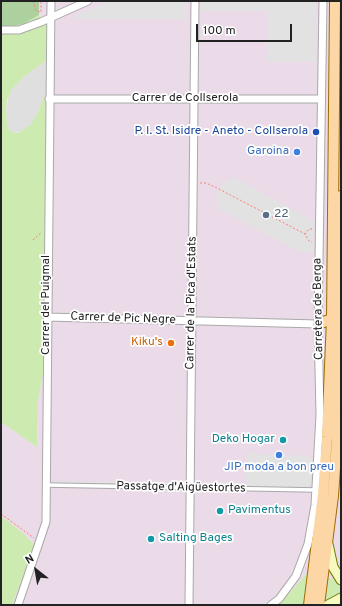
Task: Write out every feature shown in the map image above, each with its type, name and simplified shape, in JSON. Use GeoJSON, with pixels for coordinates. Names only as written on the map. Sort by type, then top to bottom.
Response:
{"type":"FeatureCollection","features":[{"type":"Feature","properties":{"kind":"main road"},"geometry":{"type":"LineString","coordinates":[[334,146],[337,134],[337,98],[341,95],[338,90],[339,25],[335,6]]}},
{"type":"Feature","properties":{"kind":"main road"},"geometry":{"type":"LineString","coordinates":[[309,605],[323,495],[327,437],[332,319],[335,6]]}},
{"type":"Feature","properties":{"kind":"main road"},"geometry":{"type":"LineString","coordinates":[[314,605],[328,496],[335,409],[340,333],[339,262],[341,196]]}},
{"type":"Feature","properties":{"kind":"main road"},"geometry":{"type":"LineString","coordinates":[[318,324],[336,316],[336,278],[339,262]]}},
{"type":"Feature","properties":{"kind":"main road"},"geometry":{"type":"LineString","coordinates":[[318,324],[326,329],[330,358]]}},
{"type":"Feature","properties":{"kind":"main road"},"geometry":{"type":"LineString","coordinates":[[319,605],[333,496],[336,440],[335,409]]}},
{"type":"Feature","properties":{"kind":"main road"},"geometry":{"type":"LineString","coordinates":[[333,496],[341,474]]}},
{"type":"Feature","properties":{"kind":"main road"},"geometry":{"type":"LineString","coordinates":[[327,541],[333,567],[341,580]]}},
{"type":"Feature","properties":{"kind":"main road"},"geometry":{"type":"LineString","coordinates":[[328,605],[341,598]]}},
{"type":"Feature","properties":{"kind":"street","name":"Carrer del Puigmal"},"geometry":{"type":"LineString","coordinates":[[18,605],[46,522],[51,1]]}},
{"type":"Feature","properties":{"kind":"street"},"geometry":{"type":"LineString","coordinates":[[1,30],[20,30],[88,1]]}},
{"type":"Feature","properties":{"kind":"street","name":"Carrer de la Pica d'Estats"},"geometry":{"type":"LineString","coordinates":[[189,605],[195,1]]}},
{"type":"Feature","properties":{"kind":"street","name":"Carretera de Berga"},"geometry":{"type":"LineString","coordinates":[[271,605],[279,599],[296,576],[308,544],[315,505],[320,415],[318,324],[320,99],[323,1]]}},
{"type":"Feature","properties":{"kind":"street","name":"Carrer de Collserola"},"geometry":{"type":"LineString","coordinates":[[49,99],[320,99]]}},
{"type":"Feature","properties":{"kind":"street","name":"Carrer de Pic Negre"},"geometry":{"type":"LineString","coordinates":[[47,317],[318,324]]}},
{"type":"Feature","properties":{"kind":"lane","name":"Passatge d'Aigüestortes"},"geometry":{"type":"LineString","coordinates":[[46,485],[316,490]]}},
{"type":"Feature","properties":{"kind":"path"},"geometry":{"type":"LineString","coordinates":[[33,1],[36,11],[41,12],[41,1]]}},
{"type":"Feature","properties":{"kind":"path"},"geometry":{"type":"LineString","coordinates":[[193,183],[206,183],[217,188],[305,234],[309,241],[319,243]]}},
{"type":"Feature","properties":{"kind":"path"},"geometry":{"type":"LineString","coordinates":[[33,240],[48,228]]}},
{"type":"Feature","properties":{"kind":"path"},"geometry":{"type":"LineString","coordinates":[[305,234],[309,229],[319,228]]}},
{"type":"Feature","properties":{"kind":"path"},"geometry":{"type":"LineString","coordinates":[[1,515],[39,542]]}},
{"type":"Feature","properties":{"kind":"shaded area"},"geometry":{"type":"Polygon","coordinates":[[[39,1],[341,1],[341,584],[307,573],[279,605],[12,605],[35,545],[22,532],[1,516],[1,422],[37,446],[38,401],[45,362],[48,27],[39,15],[39,1]]]}},
{"type":"Feature","properties":{"kind":"shaded area"},"geometry":{"type":"Polygon","coordinates":[[[109,1],[186,1],[186,19],[76,19],[75,16],[109,1]]]}},
{"type":"Feature","properties":{"kind":"shaded area"},"geometry":{"type":"Polygon","coordinates":[[[202,1],[316,1],[315,62],[267,62],[268,11],[201,11],[202,1]]]}},
{"type":"Feature","properties":{"kind":"shaded area"},"geometry":{"type":"Polygon","coordinates":[[[48,59],[47,97],[44,97],[36,116],[30,125],[22,131],[15,133],[9,130],[7,123],[6,110],[9,94],[25,76],[48,59]]]}},
{"type":"Feature","properties":{"kind":"shaded area","name":"22"},"geometry":{"type":"Polygon","coordinates":[[[234,178],[314,221],[314,252],[300,252],[219,209],[216,195],[222,184],[234,178]]]}},
{"type":"Feature","properties":{"kind":"shaded area"},"geometry":{"type":"Polygon","coordinates":[[[247,453],[306,456],[315,460],[309,488],[198,487],[198,484],[245,483],[247,453]]]}},
{"type":"Feature","properties":{"kind":"shaded area"},"geometry":{"type":"Polygon","coordinates":[[[56,481],[182,483],[181,487],[56,485],[56,481]]]}},
{"type":"Feature","properties":{"kind":"green space"},"geometry":{"type":"Polygon","coordinates":[[[1,1],[39,1],[39,15],[25,23],[15,26],[1,27],[1,1]]]}},
{"type":"Feature","properties":{"kind":"green space"},"geometry":{"type":"Polygon","coordinates":[[[39,15],[48,27],[48,59],[25,76],[12,89],[7,100],[6,110],[9,130],[18,133],[30,125],[36,116],[44,97],[47,97],[45,362],[38,401],[37,447],[1,422],[1,27],[15,26],[25,23],[39,15]]]}},
{"type":"Feature","properties":{"kind":"green space"},"geometry":{"type":"Polygon","coordinates":[[[1,516],[22,532],[35,545],[12,605],[1,605],[1,516]]]}},
{"type":"Feature","properties":{"kind":"green space"},"geometry":{"type":"Polygon","coordinates":[[[307,573],[336,580],[341,584],[341,605],[279,605],[307,573]]]}},
{"type":"Feature","properties":{"kind":"place","name":"P. I. St. Isidre - Aneto - Collserola"},"geometry":{"type":"Point","coordinates":[316,132]}},
{"type":"Feature","properties":{"kind":"place","name":"Garoina"},"geometry":{"type":"Point","coordinates":[297,152]}},
{"type":"Feature","properties":{"kind":"place","name":"22"},"geometry":{"type":"Point","coordinates":[266,215]}},
{"type":"Feature","properties":{"kind":"place","name":"Kiku's"},"geometry":{"type":"Point","coordinates":[171,343]}},
{"type":"Feature","properties":{"kind":"place","name":"Deko Hogar"},"geometry":{"type":"Point","coordinates":[283,440]}},
{"type":"Feature","properties":{"kind":"place","name":"JIP moda a bon preu"},"geometry":{"type":"Point","coordinates":[279,455]}},
{"type":"Feature","properties":{"kind":"place","name":"Pavimentus"},"geometry":{"type":"Point","coordinates":[220,511]}},
{"type":"Feature","properties":{"kind":"place","name":"Salting Bages"},"geometry":{"type":"Point","coordinates":[151,539]}}]}
